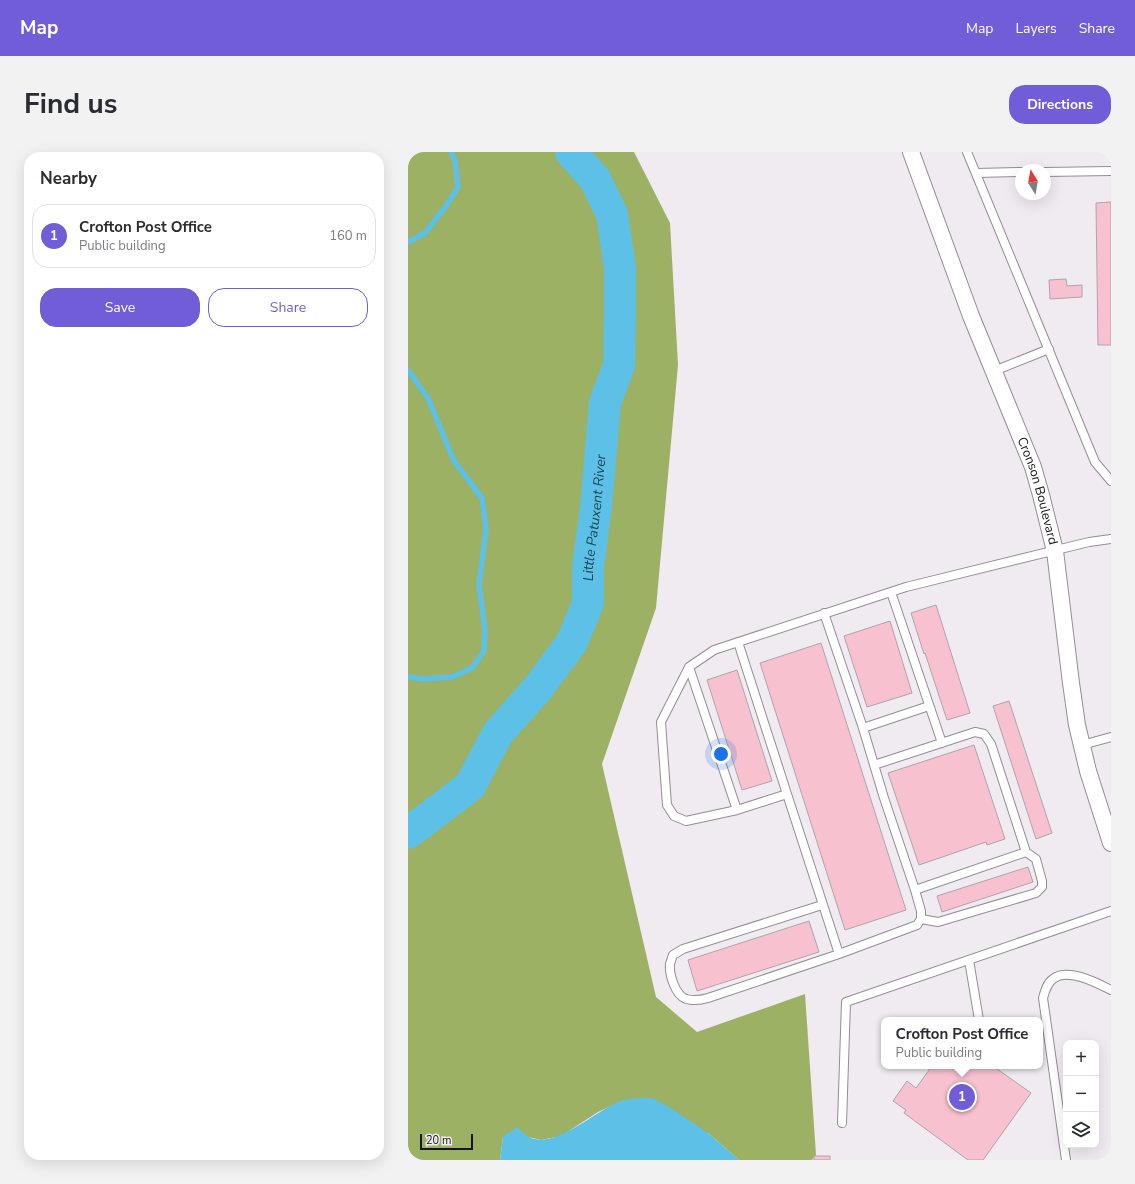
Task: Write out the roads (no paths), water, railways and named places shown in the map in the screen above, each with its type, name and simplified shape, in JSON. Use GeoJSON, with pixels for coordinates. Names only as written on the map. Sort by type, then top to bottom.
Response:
{"type":"FeatureCollection","features":[{"type":"Feature","properties":{"kind":"street","name":"Cronson Boulevard"},"geometry":{"type":"LineString","coordinates":[[911,152],[971,316],[1033,467],[1054,551],[1077,725],[1088,771],[1111,843]]}},
{"type":"Feature","properties":{"kind":"lane"},"geometry":{"type":"LineString","coordinates":[[967,152],[1095,462],[1111,481]]}},
{"type":"Feature","properties":{"kind":"lane"},"geometry":{"type":"LineString","coordinates":[[1051,172],[1111,171]]}},
{"type":"Feature","properties":{"kind":"lane"},"geometry":{"type":"LineString","coordinates":[[976,173],[1015,172]]}},
{"type":"Feature","properties":{"kind":"lane"},"geometry":{"type":"LineString","coordinates":[[994,371],[1049,349]]}},
{"type":"Feature","properties":{"kind":"lane"},"geometry":{"type":"LineString","coordinates":[[787,794],[736,810],[686,821],[674,816],[667,806],[661,722],[689,667],[714,650],[891,592],[1089,542],[1111,539]]}},
{"type":"Feature","properties":{"kind":"lane"},"geometry":{"type":"LineString","coordinates":[[891,592],[942,743]]}},
{"type":"Feature","properties":{"kind":"lane"},"geometry":{"type":"LineString","coordinates":[[822,905],[683,949],[673,955],[670,964],[678,992],[685,999],[697,1000],[708,998],[839,954],[917,925],[921,919],[921,911],[915,890],[824,613]]}},
{"type":"Feature","properties":{"kind":"lane"},"geometry":{"type":"LineString","coordinates":[[738,642],[839,954]]}},
{"type":"Feature","properties":{"kind":"lane"},"geometry":{"type":"LineString","coordinates":[[689,667],[736,810]]}},
{"type":"Feature","properties":{"kind":"lane"},"geometry":{"type":"LineString","coordinates":[[863,728],[929,706]]}},
{"type":"Feature","properties":{"kind":"lane"},"geometry":{"type":"LineString","coordinates":[[874,765],[975,732],[984,734],[991,744],[1026,852],[1036,859],[1042,880],[1042,887],[1036,893],[938,922],[921,919]]}},
{"type":"Feature","properties":{"kind":"lane"},"geometry":{"type":"LineString","coordinates":[[1082,745],[1111,737]]}},
{"type":"Feature","properties":{"kind":"lane"},"geometry":{"type":"LineString","coordinates":[[915,890],[1026,852]]}},
{"type":"Feature","properties":{"kind":"lane"},"geometry":{"type":"LineString","coordinates":[[842,1123],[846,1002],[1111,911]]}},
{"type":"Feature","properties":{"kind":"lane"},"geometry":{"type":"LineString","coordinates":[[968,960],[978,1017]]}},
{"type":"Feature","properties":{"kind":"lane"},"geometry":{"type":"LineString","coordinates":[[1066,1160],[1043,998],[1047,986],[1053,978],[1063,974],[1087,978],[1111,990]]}},
{"type":"Feature","properties":{"kind":"water"},"geometry":{"type":"Polygon","coordinates":[[[634,1098],[652,1098],[671,1108],[708,1133],[739,1160],[500,1160],[503,1137],[517,1127],[529,1137],[540,1140],[552,1138],[624,1100],[634,1098]]]}},
{"type":"Feature","properties":{"kind":"waterway"},"geometry":{"type":"LineString","coordinates":[[408,242],[425,233],[446,206],[458,187],[455,161],[451,152]]}},
{"type":"Feature","properties":{"kind":"waterway","name":"Little Patuxent River"},"geometry":{"type":"LineString","coordinates":[[408,833],[470,786],[498,733],[538,688],[572,642],[588,603],[588,567],[596,507],[605,403],[619,365],[620,268],[612,214],[595,179],[571,152]]}},
{"type":"Feature","properties":{"kind":"waterway"},"geometry":{"type":"LineString","coordinates":[[408,370],[428,398],[454,461],[482,498],[486,529],[479,585],[485,630],[484,651],[472,668],[452,677],[424,679],[408,677]]}},
{"type":"Feature","properties":{"kind":"place","name":"Crofton Post Office"},"geometry":{"type":"Point","coordinates":[962,1097]}}]}
